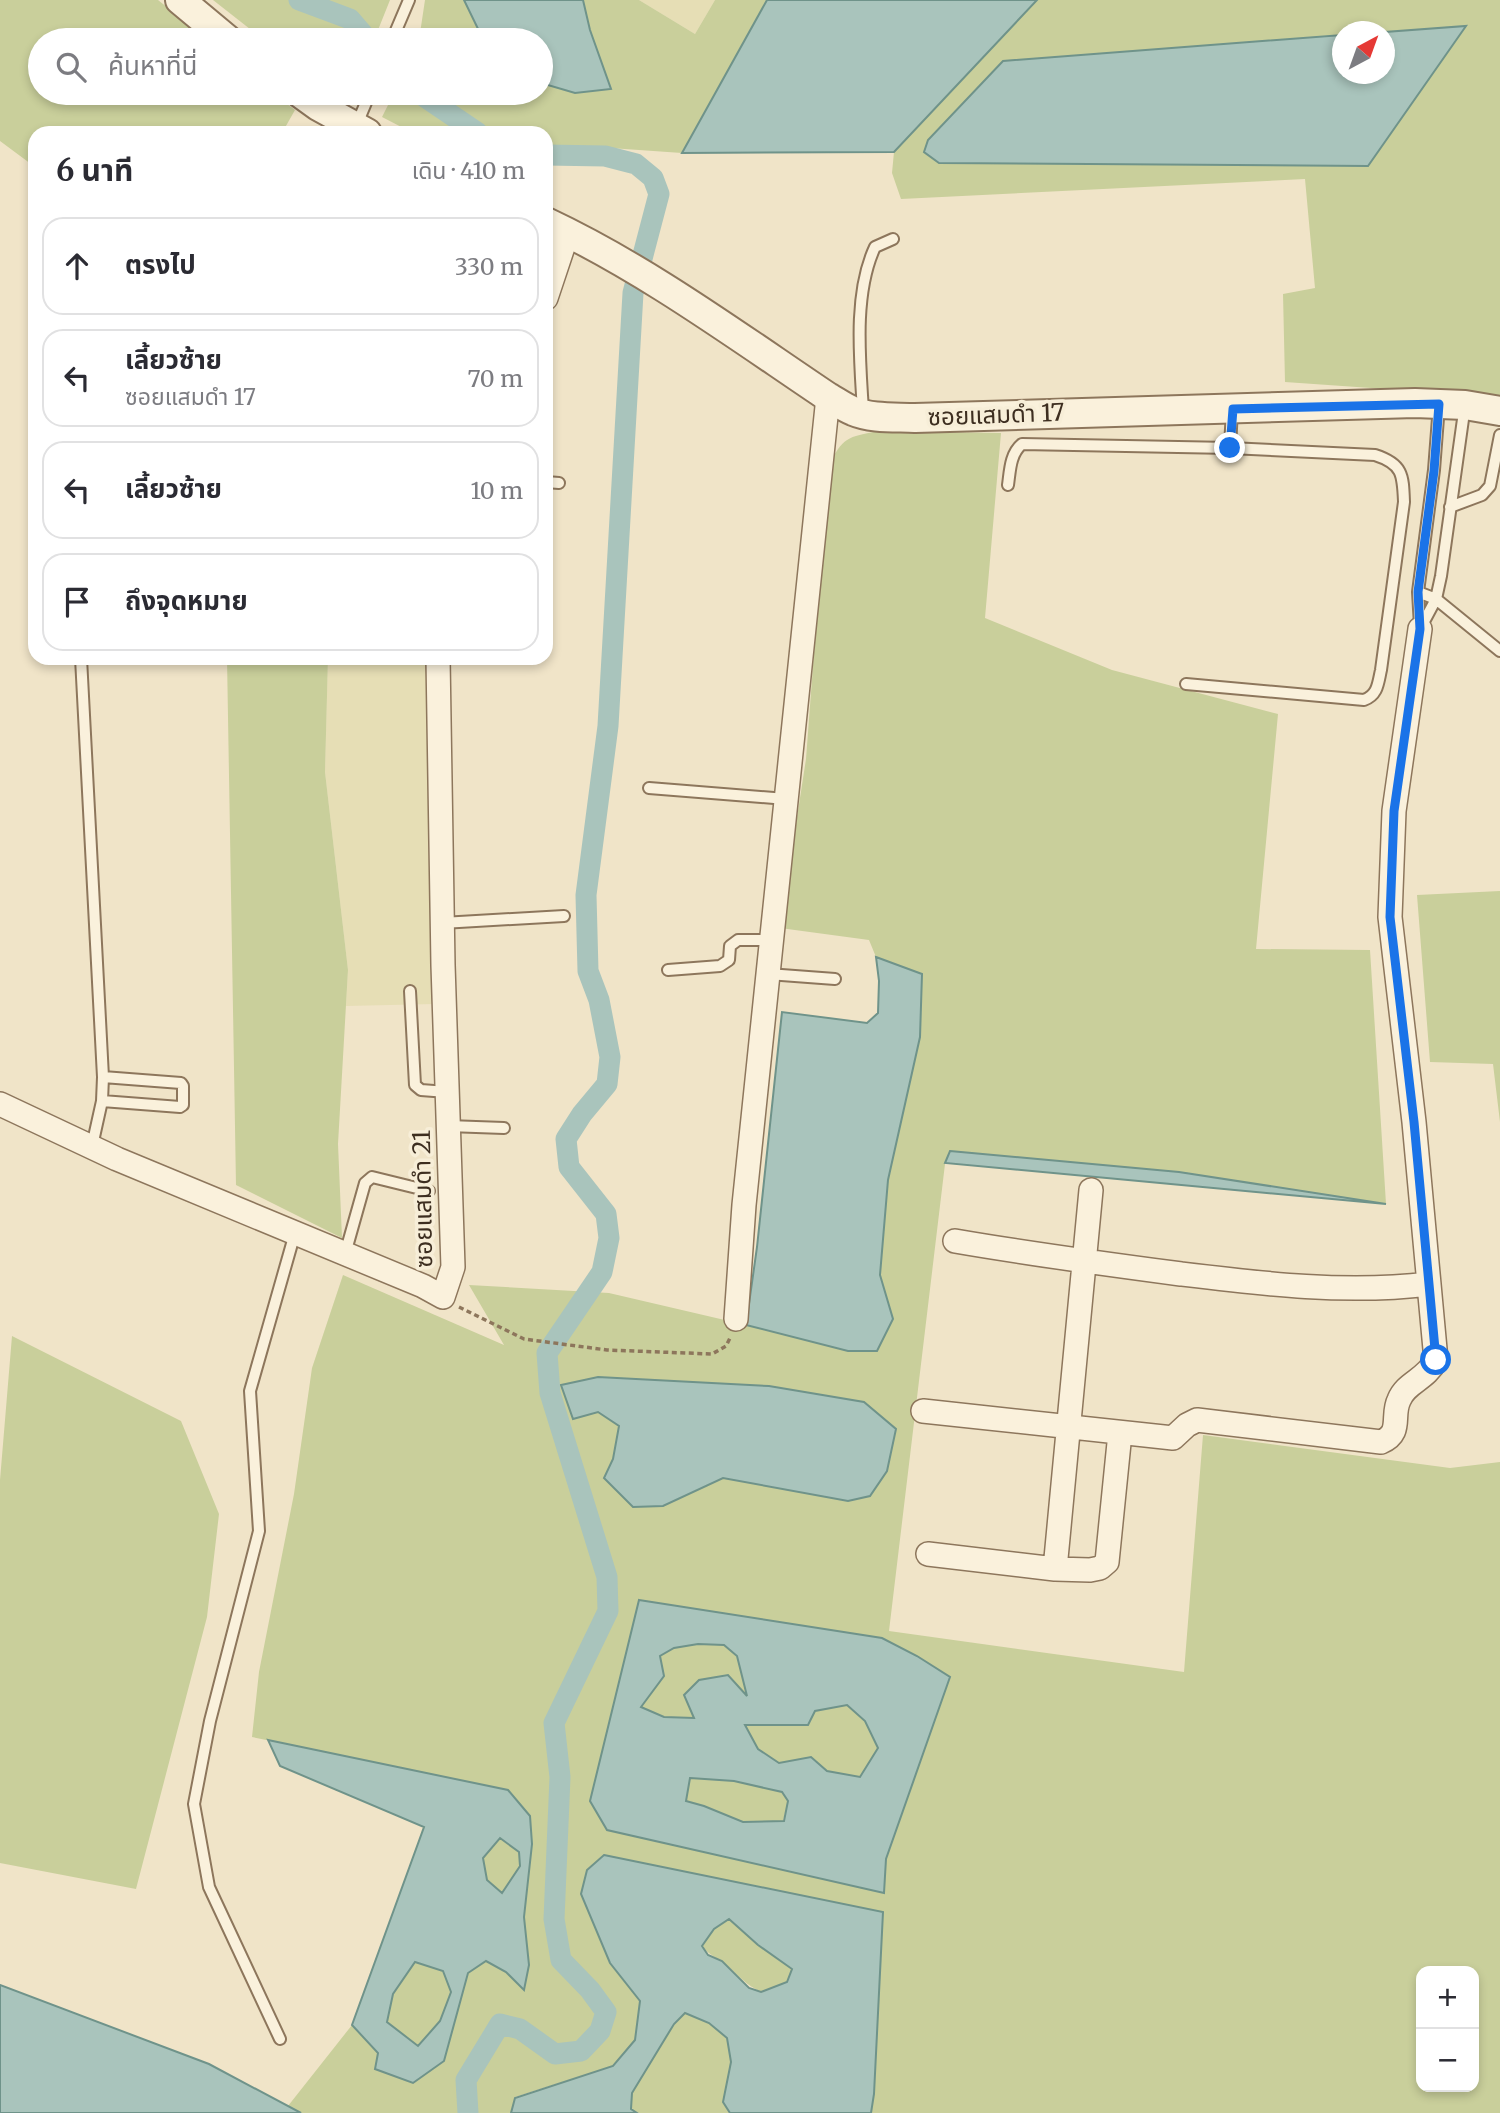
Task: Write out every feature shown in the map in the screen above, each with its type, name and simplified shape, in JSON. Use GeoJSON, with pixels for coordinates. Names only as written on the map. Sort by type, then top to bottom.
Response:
{"type":"FeatureCollection","features":[{"type":"Feature","properties":{"kind":"street"},"geometry":{"type":"LineString","coordinates":[[180,0],[214,28]]}},
{"type":"Feature","properties":{"kind":"street"},"geometry":{"type":"LineString","coordinates":[[317,105],[354,126]]}},
{"type":"Feature","properties":{"kind":"street"},"geometry":{"type":"LineString","coordinates":[[553,253],[557,227]]}},
{"type":"Feature","properties":{"kind":"street","name":"ซอยแสมดำ 17"},"geometry":{"type":"LineString","coordinates":[[557,227],[664,288],[828,397],[863,414],[915,418],[1452,405],[1500,411]]}},
{"type":"Feature","properties":{"kind":"street"},"geometry":{"type":"LineString","coordinates":[[736,1319],[744,1205],[828,397]]}},
{"type":"Feature","properties":{"kind":"street"},"geometry":{"type":"LineString","coordinates":[[923,1411],[1173,1438],[1197,1420],[1381,1442],[1389,1439],[1395,1427],[1397,1402],[1404,1390],[1430,1372],[1436,1360],[1414,1122],[1390,917],[1394,811],[1420,629]]}},
{"type":"Feature","properties":{"kind":"street","name":"ซอยแสมดำ 21"},"geometry":{"type":"LineString","coordinates":[[0,1104],[117,1159],[443,1297],[453,1267],[442,923],[438,665]]}},
{"type":"Feature","properties":{"kind":"street"},"geometry":{"type":"LineString","coordinates":[[1055,1569],[1091,1190]]}},
{"type":"Feature","properties":{"kind":"street"},"geometry":{"type":"LineString","coordinates":[[955,1241],[1086,1262],[1283,1287],[1390,1289],[1429,1284]]}},
{"type":"Feature","properties":{"kind":"street"},"geometry":{"type":"LineString","coordinates":[[928,1554],[1055,1569],[1100,1568],[1107,1562],[1121,1433]]}},
{"type":"Feature","properties":{"kind":"lane"},"geometry":{"type":"LineString","coordinates":[[397,28],[409,0]]}},
{"type":"Feature","properties":{"kind":"lane"},"geometry":{"type":"LineString","coordinates":[[362,126],[367,105]]}},
{"type":"Feature","properties":{"kind":"lane"},"geometry":{"type":"LineString","coordinates":[[863,414],[860,355],[867,264],[875,247],[893,239]]}},
{"type":"Feature","properties":{"kind":"lane"},"geometry":{"type":"LineString","coordinates":[[1420,629],[1436,598],[1441,576],[1450,507],[1452,405]]}},
{"type":"Feature","properties":{"kind":"lane"},"geometry":{"type":"LineString","coordinates":[[1420,629],[1418,592],[1434,471],[1452,405]]}},
{"type":"Feature","properties":{"kind":"lane"},"geometry":{"type":"LineString","coordinates":[[1230,448],[1233,409]]}},
{"type":"Feature","properties":{"kind":"lane"},"geometry":{"type":"LineString","coordinates":[[1450,507],[1482,495],[1490,486],[1500,435]]}},
{"type":"Feature","properties":{"kind":"lane"},"geometry":{"type":"LineString","coordinates":[[1008,485],[1012,458],[1015,450],[1022,444],[1375,454],[1397,465],[1404,477],[1404,502],[1381,670],[1373,697],[1364,700],[1186,684]]}},
{"type":"Feature","properties":{"kind":"lane"},"geometry":{"type":"LineString","coordinates":[[553,483],[559,483]]}},
{"type":"Feature","properties":{"kind":"lane"},"geometry":{"type":"LineString","coordinates":[[1418,592],[1436,598],[1500,650]]}},
{"type":"Feature","properties":{"kind":"lane"},"geometry":{"type":"LineString","coordinates":[[81,665],[103,1077],[102,1101],[92,1146]]}},
{"type":"Feature","properties":{"kind":"lane"},"geometry":{"type":"LineString","coordinates":[[649,788],[786,799]]}},
{"type":"Feature","properties":{"kind":"lane"},"geometry":{"type":"LineString","coordinates":[[442,923],[564,916]]}},
{"type":"Feature","properties":{"kind":"lane"},"geometry":{"type":"LineString","coordinates":[[668,970],[720,966],[729,960],[730,946],[738,940],[771,940]]}},
{"type":"Feature","properties":{"kind":"lane"},"geometry":{"type":"LineString","coordinates":[[768,974],[835,979]]}},
{"type":"Feature","properties":{"kind":"lane"},"geometry":{"type":"LineString","coordinates":[[410,992],[415,1085],[421,1090],[447,1092]]}},
{"type":"Feature","properties":{"kind":"lane"},"geometry":{"type":"LineString","coordinates":[[102,1101],[180,1107],[183,1105],[181,1083],[103,1077]]}},
{"type":"Feature","properties":{"kind":"lane"},"geometry":{"type":"LineString","coordinates":[[449,1126],[504,1128]]}},
{"type":"Feature","properties":{"kind":"lane"},"geometry":{"type":"LineString","coordinates":[[345,1254],[365,1183],[372,1177],[429,1191]]}},
{"type":"Feature","properties":{"kind":"lane"},"geometry":{"type":"LineString","coordinates":[[280,2039],[209,1886],[194,1804],[210,1721],[259,1531],[250,1391],[295,1233]]}},
{"type":"Feature","properties":{"kind":"path"},"geometry":{"type":"LineString","coordinates":[[443,1297],[470,1314],[524,1339],[607,1350],[712,1354],[726,1346],[736,1319]]}},
{"type":"Feature","properties":{"kind":"shaded area"},"geometry":{"type":"Polygon","coordinates":[[[639,0],[715,0],[695,34],[639,0]]]}},
{"type":"Feature","properties":{"kind":"shaded area"},"geometry":{"type":"Polygon","coordinates":[[[328,665],[426,665],[435,1004],[346,1006],[348,970],[325,772],[328,665]]]}},
{"type":"Feature","properties":{"kind":"green space"},"geometry":{"type":"Polygon","coordinates":[[[0,0],[158,0],[193,28],[28,28],[28,105],[289,105],[295,110],[286,126],[28,126],[28,162],[0,141],[0,0]]]}},
{"type":"Feature","properties":{"kind":"green space"},"geometry":{"type":"Polygon","coordinates":[[[213,0],[390,0],[379,28],[249,28],[213,0]]]}},
{"type":"Feature","properties":{"kind":"green space"},"geometry":{"type":"Polygon","coordinates":[[[425,0],[464,0],[478,28],[421,28],[425,0]]]}},
{"type":"Feature","properties":{"kind":"green space"},"geometry":{"type":"Polygon","coordinates":[[[583,0],[639,0],[695,34],[715,0],[767,0],[682,153],[567,145],[553,161],[553,126],[399,126],[382,117],[388,105],[553,105],[553,87],[575,93],[611,89],[590,30],[583,0]]]}},
{"type":"Feature","properties":{"kind":"green space"},"geometry":{"type":"Polygon","coordinates":[[[1037,0],[1500,0],[1500,397],[1285,382],[1283,294],[1315,288],[1305,179],[901,199],[892,173],[894,152],[1037,0]],[[1332,21],[1332,36],[1003,61],[1368,166],[1465,26],[1395,31],[1395,21],[1332,21]]]}},
{"type":"Feature","properties":{"kind":"green space"},"geometry":{"type":"Polygon","coordinates":[[[879,431],[1001,433],[985,618],[1112,670],[1278,714],[1256,949],[1370,950],[1386,1204],[1179,1172],[950,1152],[945,1164],[889,1631],[1184,1672],[1203,1435],[1450,1468],[1500,1462],[1500,2113],[871,2113],[883,1912],[604,1855],[610,1963],[640,2001],[636,2040],[613,2066],[515,2097],[511,2113],[301,2113],[288,2106],[352,2025],[378,2053],[444,2061],[468,1973],[485,1961],[506,1972],[524,1989],[529,1965],[524,1917],[532,1844],[508,1790],[252,1737],[259,1672],[294,1494],[312,1368],[343,1275],[504,1345],[469,1285],[609,1293],[848,1351],[893,1319],[880,1275],[888,1180],[920,1037],[922,974],[876,957],[869,940],[780,928],[806,759],[828,467],[842,444],[853,437],[879,431]],[[598,1412],[619,1426],[613,1460],[663,1506],[723,1478],[848,1501],[598,1412]],[[639,1600],[590,1801],[884,1893],[886,1859],[950,1677],[882,1638],[639,1600]]]}},
{"type":"Feature","properties":{"kind":"green space"},"geometry":{"type":"Polygon","coordinates":[[[227,665],[328,665],[325,772],[348,970],[338,1144],[342,1238],[236,1185],[227,665]]]}},
{"type":"Feature","properties":{"kind":"green space"},"geometry":{"type":"Polygon","coordinates":[[[1500,891],[1500,1122],[1493,1064],[1430,1062],[1417,895],[1500,891]]]}},
{"type":"Feature","properties":{"kind":"green space"},"geometry":{"type":"Polygon","coordinates":[[[12,1336],[181,1421],[219,1514],[207,1617],[136,1889],[0,1863],[0,1480],[12,1336]]]}},
{"type":"Feature","properties":{"kind":"green space"},"geometry":{"type":"Polygon","coordinates":[[[698,1644],[724,1645],[737,1656],[748,1697],[694,1718],[664,1717],[641,1707],[664,1676],[660,1656],[674,1648],[698,1644]]]}},
{"type":"Feature","properties":{"kind":"green space"},"geometry":{"type":"Polygon","coordinates":[[[847,1705],[866,1721],[878,1748],[860,1777],[827,1771],[810,1757],[779,1763],[758,1749],[744,1724],[808,1725],[815,1711],[847,1705]]]}},
{"type":"Feature","properties":{"kind":"green space"},"geometry":{"type":"Polygon","coordinates":[[[690,1778],[734,1781],[782,1792],[788,1801],[783,1821],[743,1822],[685,1801],[690,1778]]]}},
{"type":"Feature","properties":{"kind":"green space"},"geometry":{"type":"Polygon","coordinates":[[[500,1838],[519,1852],[520,1866],[502,1893],[487,1880],[483,1857],[500,1838]]]}},
{"type":"Feature","properties":{"kind":"green space"},"geometry":{"type":"Polygon","coordinates":[[[729,1919],[758,1945],[792,1969],[788,1982],[762,1992],[702,1946],[714,1929],[729,1919]]]}},
{"type":"Feature","properties":{"kind":"green space"},"geometry":{"type":"Polygon","coordinates":[[[415,1962],[443,1971],[451,1992],[440,2021],[418,2046],[387,2022],[393,1994],[415,1962]]]}},
{"type":"Feature","properties":{"kind":"green space"},"geometry":{"type":"Polygon","coordinates":[[[685,2013],[709,2023],[727,2038],[731,2062],[723,2102],[730,2113],[637,2113],[631,2110],[632,2093],[674,2024],[685,2013]]]}},
{"type":"Feature","properties":{"kind":"water"},"geometry":{"type":"Polygon","coordinates":[[[464,0],[583,0],[590,30],[611,89],[575,93],[553,87],[553,28],[478,28],[464,0]]]}},
{"type":"Feature","properties":{"kind":"water"},"geometry":{"type":"Polygon","coordinates":[[[767,0],[1037,0],[894,152],[682,153],[767,0]]]}},
{"type":"Feature","properties":{"kind":"water"},"geometry":{"type":"Polygon","coordinates":[[[1466,26],[1368,166],[939,163],[924,152],[928,140],[1003,61],[1332,36],[1332,84],[1395,84],[1395,31],[1466,26]]]}},
{"type":"Feature","properties":{"kind":"water"},"geometry":{"type":"Polygon","coordinates":[[[876,957],[922,974],[920,1037],[888,1180],[880,1275],[893,1319],[877,1351],[848,1351],[746,1325],[782,1012],[867,1023],[878,1013],[879,981],[876,957]]]}},
{"type":"Feature","properties":{"kind":"water"},"geometry":{"type":"Polygon","coordinates":[[[950,1151],[1179,1172],[1386,1204],[945,1163],[950,1151]]]}},
{"type":"Feature","properties":{"kind":"water"},"geometry":{"type":"Polygon","coordinates":[[[598,1377],[769,1386],[864,1402],[896,1429],[887,1471],[870,1496],[848,1501],[723,1478],[663,1506],[633,1507],[604,1478],[613,1459],[619,1426],[598,1412],[573,1419],[561,1385],[598,1377]]]}},
{"type":"Feature","properties":{"kind":"water"},"geometry":{"type":"Polygon","coordinates":[[[639,1600],[882,1638],[950,1677],[886,1859],[884,1893],[607,1830],[590,1801],[639,1600]],[[698,1644],[674,1648],[660,1656],[664,1676],[641,1707],[664,1717],[694,1718],[684,1695],[699,1680],[728,1675],[747,1696],[737,1656],[724,1645],[698,1644]],[[847,1705],[815,1711],[808,1725],[745,1725],[758,1749],[779,1763],[811,1757],[827,1771],[860,1777],[878,1748],[865,1721],[847,1705]],[[690,1778],[686,1801],[743,1822],[784,1821],[788,1801],[782,1792],[734,1781],[690,1778]]]}},
{"type":"Feature","properties":{"kind":"water"},"geometry":{"type":"Polygon","coordinates":[[[268,1740],[508,1790],[530,1816],[532,1844],[524,1917],[529,1965],[524,1990],[506,1972],[486,1961],[468,1973],[444,2061],[413,2083],[375,2069],[378,2053],[352,2025],[424,1827],[280,1766],[268,1740]],[[500,1838],[483,1858],[487,1880],[502,1893],[520,1866],[519,1852],[500,1838]],[[415,1962],[393,1994],[387,2022],[418,2046],[440,2021],[451,1992],[443,1971],[415,1962]]]}},
{"type":"Feature","properties":{"kind":"water"},"geometry":{"type":"Polygon","coordinates":[[[604,1855],[883,1912],[871,2113],[730,2113],[723,2102],[731,2062],[727,2038],[709,2023],[685,2013],[674,2024],[632,2093],[631,2109],[637,2113],[511,2113],[515,2098],[613,2066],[635,2040],[640,2001],[610,1963],[581,1894],[587,1870],[604,1855]],[[729,1919],[714,1929],[702,1946],[708,1955],[722,1961],[749,1988],[761,1992],[787,1982],[792,1969],[758,1945],[729,1919]]]}},
{"type":"Feature","properties":{"kind":"water"},"geometry":{"type":"Polygon","coordinates":[[[0,1985],[209,2064],[301,2113],[0,2113],[0,1985]]]}},
{"type":"Feature","properties":{"kind":"waterway"},"geometry":{"type":"LineString","coordinates":[[299,0],[350,19],[358,28]]}},
{"type":"Feature","properties":{"kind":"waterway"},"geometry":{"type":"LineString","coordinates":[[437,105],[468,126]]}},
{"type":"Feature","properties":{"kind":"waterway"},"geometry":{"type":"LineString","coordinates":[[468,2113],[466,2080],[500,2024],[520,2029],[555,2054],[581,2051],[600,2031],[606,2012],[590,1990],[561,1960],[554,1919],[560,1777],[554,1723],[608,1611],[607,1577],[550,1393],[547,1353],[602,1272],[609,1238],[606,1214],[569,1167],[566,1139],[582,1114],[607,1084],[610,1057],[599,1000],[588,971],[586,895],[608,726],[633,293],[659,194],[653,178],[636,164],[605,156],[553,155]]}},
{"type":"Feature","properties":{"kind":"route"},"geometry":{"type":"LineString","coordinates":[[1230,448],[1233,409],[1439,404],[1434,471],[1418,592],[1420,629],[1394,811],[1390,917],[1414,1122],[1436,1360]]}}]}
